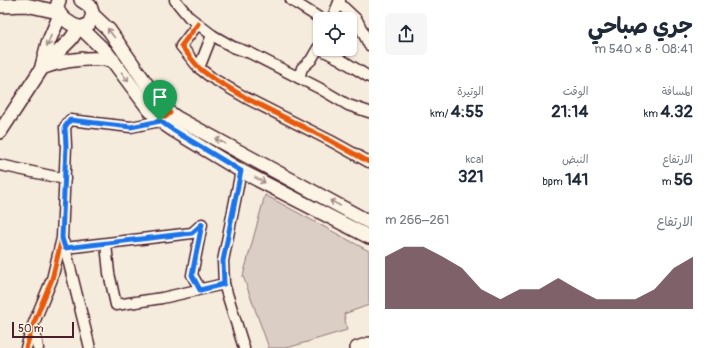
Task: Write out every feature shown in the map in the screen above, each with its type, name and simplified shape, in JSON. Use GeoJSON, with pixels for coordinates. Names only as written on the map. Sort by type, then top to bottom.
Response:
{"type":"FeatureCollection","features":[{"type":"Feature","properties":{"kind":"main road"},"geometry":{"type":"LineString","coordinates":[[81,0],[90,6],[93,15],[109,30],[163,108],[165,117],[173,130],[241,171],[369,237]]}},
{"type":"Feature","properties":{"kind":"main road"},"geometry":{"type":"LineString","coordinates":[[0,6],[26,5],[59,9],[72,24],[80,27],[98,43],[113,60],[148,108],[369,222]]}},
{"type":"Feature","properties":{"kind":"main road"},"geometry":{"type":"LineString","coordinates":[[42,68],[59,9]]}},
{"type":"Feature","properties":{"kind":"main road"},"geometry":{"type":"LineString","coordinates":[[0,132],[42,68],[71,39],[80,27],[89,24],[93,15]]}},
{"type":"Feature","properties":{"kind":"main road"},"geometry":{"type":"LineString","coordinates":[[42,68],[59,62],[77,59],[95,58],[113,60]]}},
{"type":"Feature","properties":{"kind":"main road"},"geometry":{"type":"LineString","coordinates":[[357,348],[369,344]]}},
{"type":"Feature","properties":{"kind":"street"},"geometry":{"type":"LineString","coordinates":[[175,0],[189,16],[212,35],[233,47],[250,53],[299,78],[348,105],[369,112]]}},
{"type":"Feature","properties":{"kind":"street"},"geometry":{"type":"LineString","coordinates":[[291,0],[313,14]]}},
{"type":"Feature","properties":{"kind":"street"},"geometry":{"type":"LineString","coordinates":[[335,12],[339,2],[358,20],[369,45]]}},
{"type":"Feature","properties":{"kind":"street"},"geometry":{"type":"LineString","coordinates":[[198,24],[181,46],[199,68],[212,78],[248,98],[325,137],[369,162]]}},
{"type":"Feature","properties":{"kind":"street"},"geometry":{"type":"LineString","coordinates":[[199,68],[212,35]]}},
{"type":"Feature","properties":{"kind":"street"},"geometry":{"type":"LineString","coordinates":[[299,78],[302,68],[314,56]]}},
{"type":"Feature","properties":{"kind":"street"},"geometry":{"type":"LineString","coordinates":[[335,56],[369,77]]}},
{"type":"Feature","properties":{"kind":"street"},"geometry":{"type":"LineString","coordinates":[[26,348],[33,325],[52,279],[62,238],[66,146],[65,127],[70,120],[131,127],[165,117]]}},
{"type":"Feature","properties":{"kind":"street"},"geometry":{"type":"LineString","coordinates":[[0,165],[65,179]]}},
{"type":"Feature","properties":{"kind":"street"},"geometry":{"type":"LineString","coordinates":[[241,171],[223,261],[224,284],[244,348]]}},
{"type":"Feature","properties":{"kind":"street"},"geometry":{"type":"LineString","coordinates":[[65,248],[192,233],[202,224],[192,275],[200,290]]}},
{"type":"Feature","properties":{"kind":"street"},"geometry":{"type":"LineString","coordinates":[[62,238],[90,348]]}},
{"type":"Feature","properties":{"kind":"street"},"geometry":{"type":"LineString","coordinates":[[106,244],[109,273],[116,305],[162,298],[224,284]]}},
{"type":"Feature","properties":{"kind":"street"},"geometry":{"type":"LineString","coordinates":[[33,325],[38,348]]}},
{"type":"Feature","properties":{"kind":"shaded area"},"geometry":{"type":"Polygon","coordinates":[[[265,195],[369,251],[369,305],[344,314],[347,330],[287,348],[269,348],[243,276],[265,195]]]}},
{"type":"Feature","properties":{"kind":"cycle path"},"geometry":{"type":"LineString","coordinates":[[198,24],[181,46],[199,68],[212,78],[248,99],[369,162]]}},
{"type":"Feature","properties":{"kind":"cycle path"},"geometry":{"type":"LineString","coordinates":[[26,348],[33,325],[52,279],[62,238],[66,146],[65,127],[70,120],[131,127],[160,121],[170,113]]}},
{"type":"Feature","properties":{"kind":"route"},"geometry":{"type":"LineString","coordinates":[[70,120],[131,127],[160,121],[241,171],[223,261],[224,284],[200,290],[192,275],[202,224],[192,233],[65,248],[62,238],[66,146],[65,127],[70,120]]}}]}
